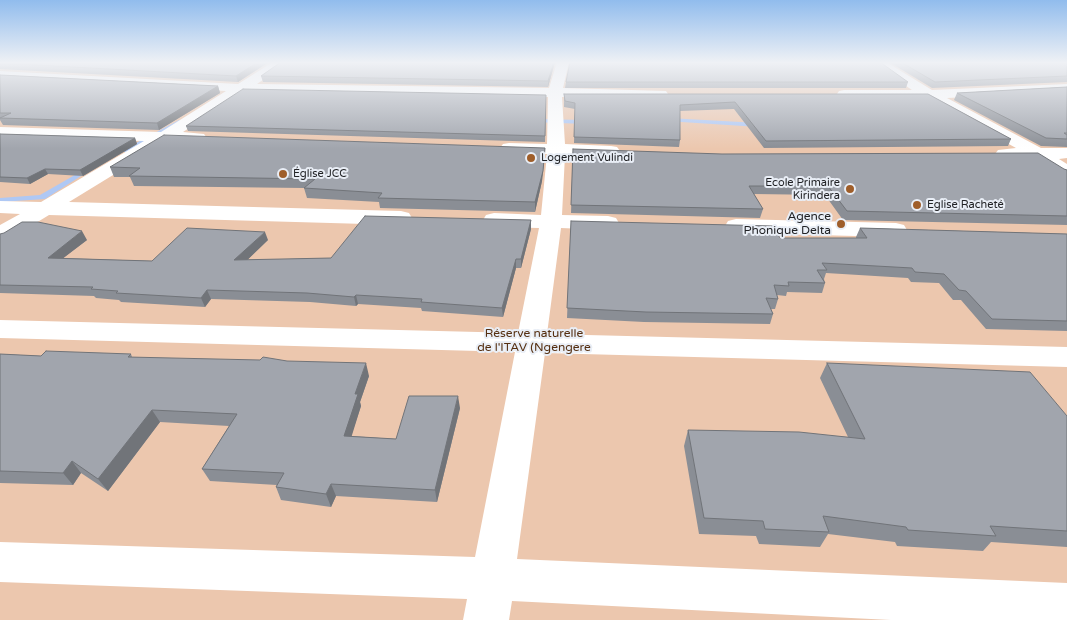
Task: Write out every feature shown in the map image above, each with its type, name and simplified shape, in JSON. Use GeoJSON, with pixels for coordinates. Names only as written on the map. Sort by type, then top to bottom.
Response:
{"type":"FeatureCollection","features":[{"type":"Feature","properties":{"kind":"street"},"geometry":{"type":"LineString","coordinates":[[0,235],[164,137],[235,91]]}},
{"type":"Feature","properties":{"kind":"street"},"geometry":{"type":"LineString","coordinates":[[393,91],[678,94]]}},
{"type":"Feature","properties":{"kind":"street"},"geometry":{"type":"LineString","coordinates":[[486,620],[551,222],[556,150],[556,91]]}},
{"type":"Feature","properties":{"kind":"street"},"geometry":{"type":"LineString","coordinates":[[924,91],[1039,154],[1067,172]]}},
{"type":"Feature","properties":{"kind":"street"},"geometry":{"type":"LineString","coordinates":[[832,94],[929,94],[1000,91]]}},
{"type":"Feature","properties":{"kind":"street"},"geometry":{"type":"LineString","coordinates":[[0,132],[213,139]]}},
{"type":"Feature","properties":{"kind":"street"},"geometry":{"type":"LineString","coordinates":[[488,148],[624,152]]}},
{"type":"Feature","properties":{"kind":"street"},"geometry":{"type":"LineString","coordinates":[[989,154],[1067,153]]}},
{"type":"Feature","properties":{"kind":"street"},"geometry":{"type":"LineString","coordinates":[[0,207],[422,218]]}},
{"type":"Feature","properties":{"kind":"street"},"geometry":{"type":"LineString","coordinates":[[472,220],[630,224]]}},
{"type":"Feature","properties":{"kind":"street"},"geometry":{"type":"LineString","coordinates":[[720,226],[918,230]]}},
{"type":"Feature","properties":{"kind":"street"},"geometry":{"type":"LineString","coordinates":[[0,329],[532,345],[1067,357]]}},
{"type":"Feature","properties":{"kind":"street"},"geometry":{"type":"LineString","coordinates":[[0,562],[493,579],[1067,606]]}},
{"type":"Feature","properties":{"kind":"green space","name":"Réserve naturelle de l'ITAV (Ngengere"},"geometry":{"type":"Polygon","coordinates":[[[0,91],[1067,91],[1067,620],[0,620],[0,91]]]}},
{"type":"Feature","properties":{"kind":"building"},"geometry":{"type":"Polygon","coordinates":[[[0,91],[210,91],[157,123],[0,118],[11,113],[0,113],[0,91]]]}},
{"type":"Feature","properties":{"kind":"building"},"geometry":{"type":"Polygon","coordinates":[[[240,91],[546,95],[545,136],[186,126],[240,91]]]}},
{"type":"Feature","properties":{"kind":"building"},"geometry":{"type":"Polygon","coordinates":[[[1067,91],[1067,133],[1064,133],[1067,135],[1067,139],[1046,138],[957,93],[1067,91]]]}},
{"type":"Feature","properties":{"kind":"building"},"geometry":{"type":"Polygon","coordinates":[[[564,94],[928,94],[1011,139],[766,141],[735,102],[680,105],[680,140],[574,137],[575,103],[565,101],[564,94]]]}},
{"type":"Feature","properties":{"kind":"building"},"geometry":{"type":"Polygon","coordinates":[[[0,134],[135,138],[80,170],[45,169],[27,178],[0,177],[0,134]]]}},
{"type":"Feature","properties":{"kind":"building"},"geometry":{"type":"Polygon","coordinates":[[[164,135],[545,148],[543,171],[535,202],[378,198],[382,193],[304,188],[315,179],[129,176],[140,168],[110,167],[164,135]]]}},
{"type":"Feature","properties":{"kind":"building"},"geometry":{"type":"Polygon","coordinates":[[[573,149],[722,154],[1038,153],[1067,170],[1067,216],[847,211],[828,186],[749,186],[763,209],[571,205],[573,149]]]}},
{"type":"Feature","properties":{"kind":"building"},"geometry":{"type":"Polygon","coordinates":[[[365,216],[531,220],[521,259],[516,259],[502,308],[421,302],[422,299],[356,295],[354,297],[307,293],[207,290],[201,298],[116,293],[118,291],[91,289],[93,287],[0,285],[0,234],[22,222],[38,222],[82,231],[48,258],[152,261],[187,228],[265,232],[234,260],[331,258],[365,216]]]}},
{"type":"Feature","properties":{"kind":"building"},"geometry":{"type":"Polygon","coordinates":[[[571,221],[773,226],[780,238],[867,238],[860,228],[1067,234],[1067,321],[992,319],[966,291],[959,290],[944,274],[915,272],[912,268],[822,263],[827,270],[817,270],[825,283],[788,282],[789,286],[774,285],[778,299],[766,298],[773,314],[646,312],[567,308],[571,221]]]}},
{"type":"Feature","properties":{"kind":"building"},"geometry":{"type":"Polygon","coordinates":[[[46,351],[131,354],[128,357],[260,360],[263,357],[287,361],[366,363],[355,394],[358,394],[344,436],[396,439],[409,396],[458,396],[435,490],[331,484],[326,494],[276,487],[284,473],[202,469],[237,414],[152,410],[98,479],[72,461],[63,473],[0,471],[0,354],[41,356],[46,351]]]}},
{"type":"Feature","properties":{"kind":"building"},"geometry":{"type":"Polygon","coordinates":[[[827,363],[1030,372],[1067,416],[1067,531],[990,526],[996,536],[908,530],[906,527],[823,516],[829,532],[765,529],[763,521],[704,518],[688,430],[799,432],[865,439],[827,363]]]}},
{"type":"Feature","properties":{"kind":"waterway"},"geometry":{"type":"LineString","coordinates":[[668,120],[759,125]]}},
{"type":"Feature","properties":{"kind":"waterway"},"geometry":{"type":"LineString","coordinates":[[533,121],[586,122]]}},
{"type":"Feature","properties":{"kind":"waterway"},"geometry":{"type":"LineString","coordinates":[[124,151],[179,122]]}},
{"type":"Feature","properties":{"kind":"waterway"},"geometry":{"type":"LineString","coordinates":[[0,200],[42,197],[89,169]]}},
{"type":"Feature","properties":{"kind":"place","name":"Logement Vulindi"},"geometry":{"type":"Point","coordinates":[531,158]}},
{"type":"Feature","properties":{"kind":"place","name":"Église JCC"},"geometry":{"type":"Point","coordinates":[283,174]}},
{"type":"Feature","properties":{"kind":"place","name":"Ecole Primaire Kirindera"},"geometry":{"type":"Point","coordinates":[850,189]}},
{"type":"Feature","properties":{"kind":"place","name":"Eglise Racheté"},"geometry":{"type":"Point","coordinates":[917,205]}},
{"type":"Feature","properties":{"kind":"place","name":"Agence Phonique Delta"},"geometry":{"type":"Point","coordinates":[841,224]}}]}
